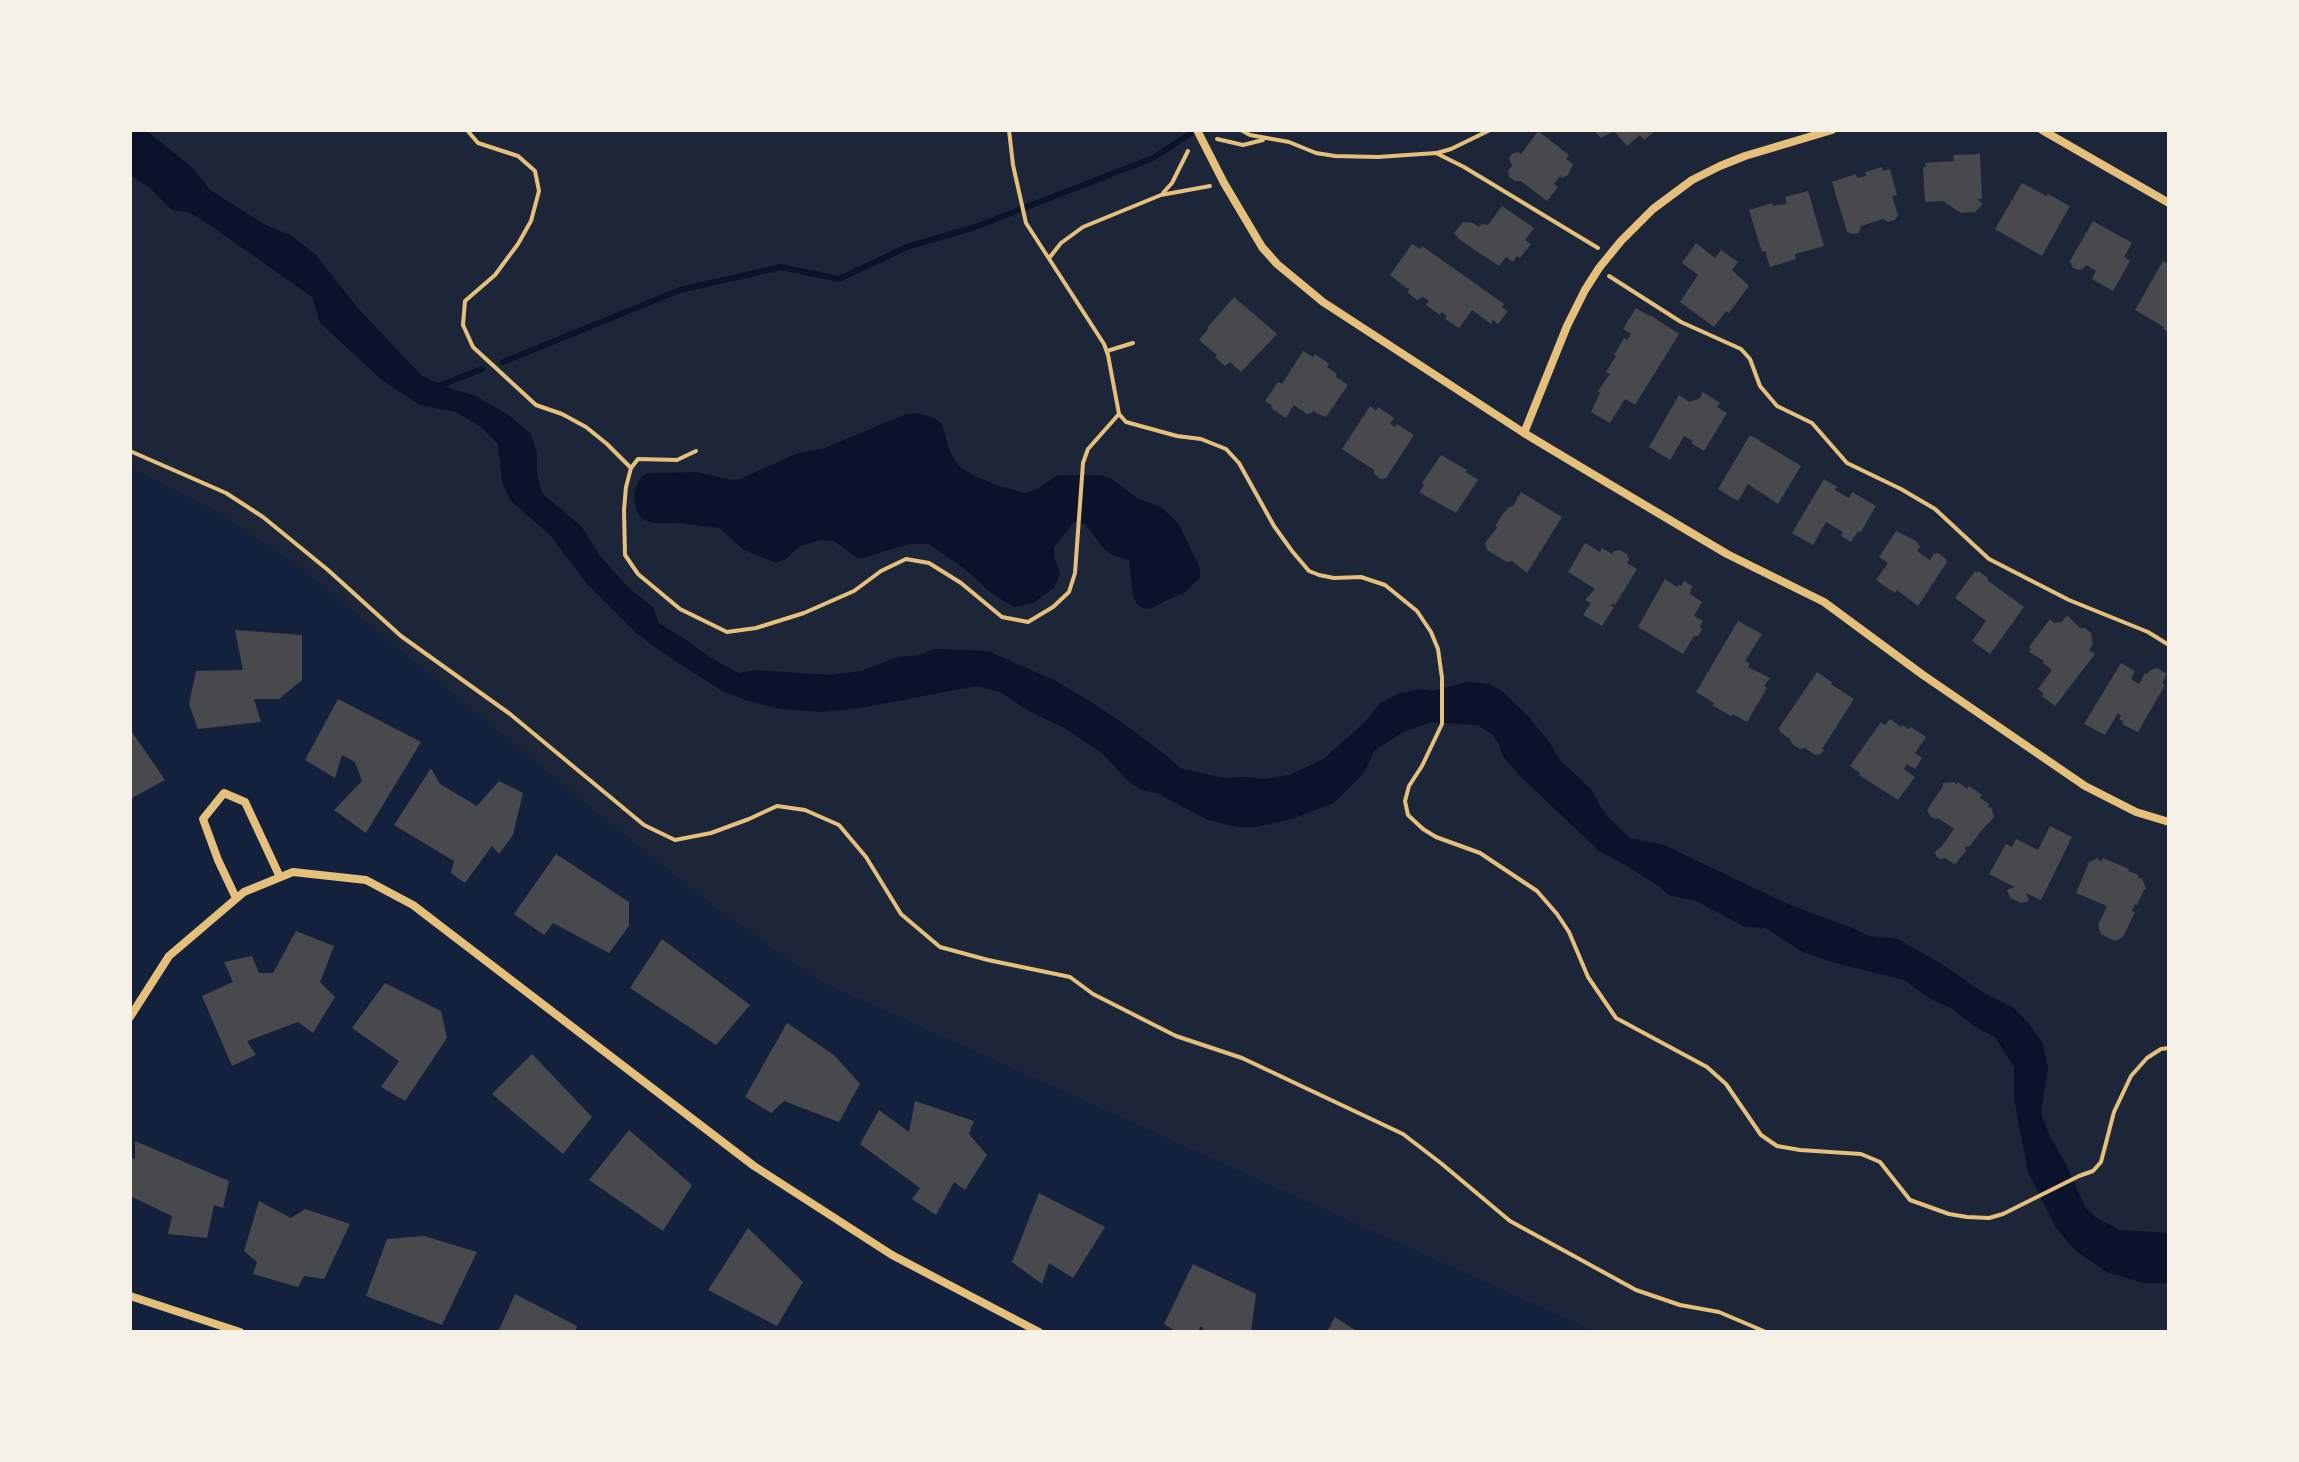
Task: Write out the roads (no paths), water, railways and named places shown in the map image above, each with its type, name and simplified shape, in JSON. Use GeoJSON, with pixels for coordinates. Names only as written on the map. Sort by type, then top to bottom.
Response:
{"type":"FeatureCollection","features":[{"type":"Feature","properties":{"kind":"street"},"geometry":{"type":"LineString","coordinates":[[1197,130],[1262,247],[1277,264],[1323,302],[1524,433],[1727,554],[1824,602],[1923,675],[2085,786],[2136,812],[2169,822]]}},
{"type":"Feature","properties":{"kind":"street"},"geometry":{"type":"LineString","coordinates":[[1524,433],[1567,326],[1585,290],[1621,241],[1653,209],[1692,180],[1720,166],[1832,130]]}},
{"type":"Feature","properties":{"kind":"street"},"geometry":{"type":"LineString","coordinates":[[2042,130],[2169,203]]}},
{"type":"Feature","properties":{"kind":"street"},"geometry":{"type":"LineString","coordinates":[[236,898],[203,819],[224,793],[245,802],[280,877]]}},
{"type":"Feature","properties":{"kind":"street"},"geometry":{"type":"LineString","coordinates":[[130,1017],[169,956],[244,892],[293,872],[366,880],[413,905],[754,1166],[892,1255],[1039,1332]]}},
{"type":"Feature","properties":{"kind":"street"},"geometry":{"type":"LineString","coordinates":[[130,1296],[240,1332]]}},
{"type":"Feature","properties":{"kind":"waterway"},"geometry":{"type":"LineString","coordinates":[[503,362],[680,290],[781,267],[839,279],[907,247],[975,227],[1153,158],[1196,130]]}},
{"type":"Feature","properties":{"kind":"waterway"},"geometry":{"type":"LineString","coordinates":[[436,387],[482,369]]}}]}
